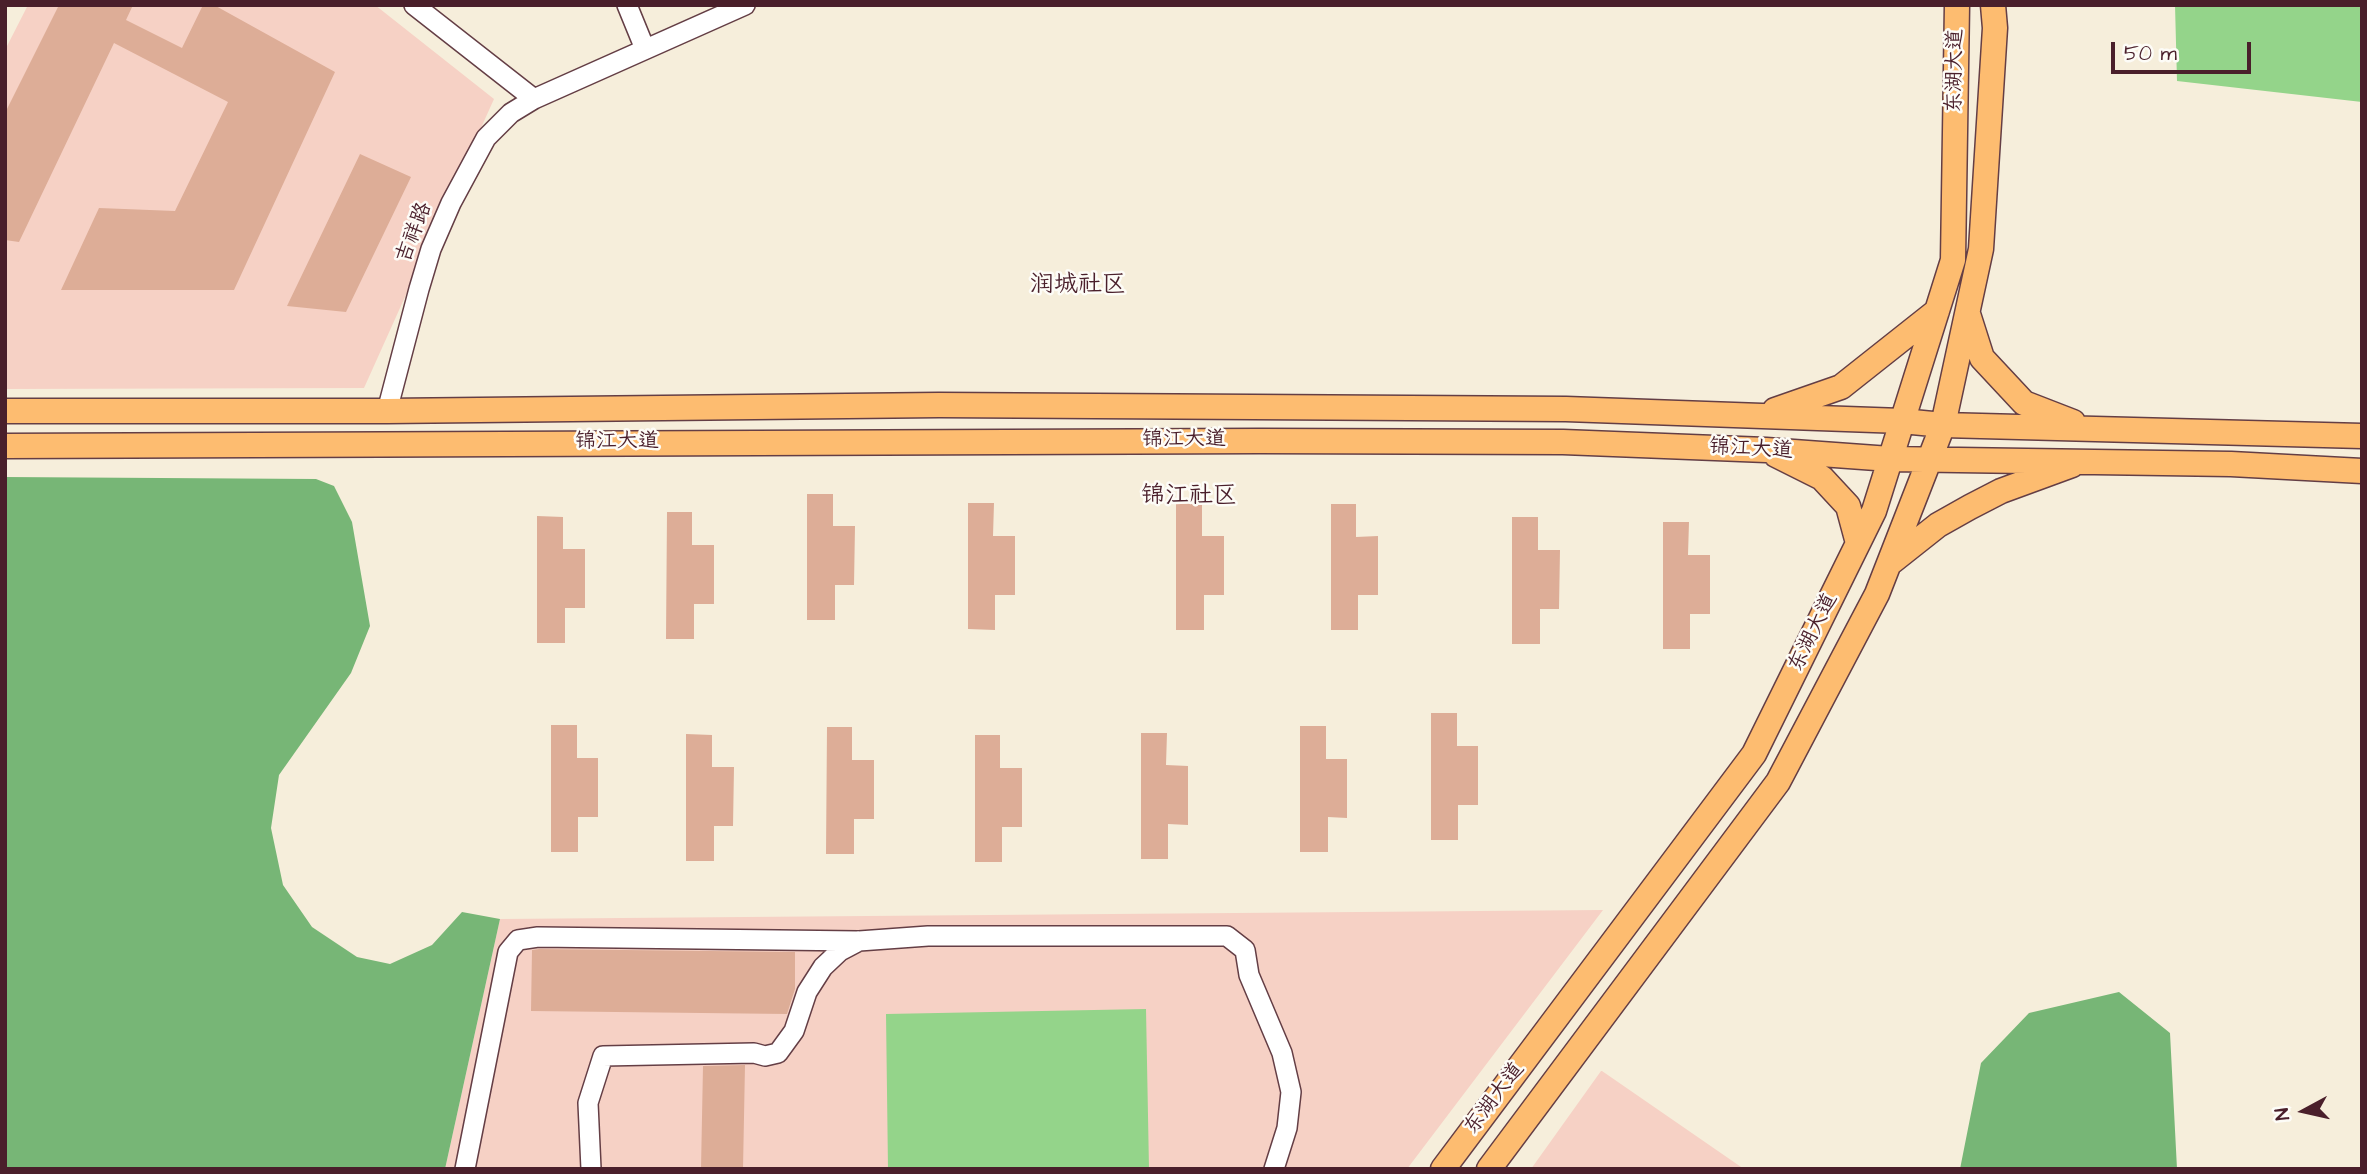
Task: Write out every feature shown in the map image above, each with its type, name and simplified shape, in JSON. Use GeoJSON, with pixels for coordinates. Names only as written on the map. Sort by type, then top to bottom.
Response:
{"type":"FeatureCollection","features":[{"type":"Feature","properties":{"kind":"main road","name":"东湖大道"},"geometry":{"type":"LineString","coordinates":[[1447,1168],[1754,754],[1874,510],[1953,260],[1957,5]]}},
{"type":"Feature","properties":{"kind":"main road","name":"东湖大道"},"geometry":{"type":"LineString","coordinates":[[1489,1169],[1778,782],[1877,594],[1944,425],[1981,249],[1995,29],[1993,5]]}},
{"type":"Feature","properties":{"kind":"main road"},"geometry":{"type":"LineString","coordinates":[[1760,415],[1841,387],[1937,311]]}},
{"type":"Feature","properties":{"kind":"main road"},"geometry":{"type":"LineString","coordinates":[[1968,313],[1982,358],[2024,403],[2090,429]]}},
{"type":"Feature","properties":{"kind":"main road","name":"锦江大道"},"geometry":{"type":"LineString","coordinates":[[5,411],[387,411],[967,405],[1552,409],[1760,415],[1944,425],[2362,436]]}},
{"type":"Feature","properties":{"kind":"main road","name":"锦江大道"},"geometry":{"type":"LineString","coordinates":[[5,446],[1563,442],[1890,458],[2231,464],[2362,471]]}},
{"type":"Feature","properties":{"kind":"main road"},"geometry":{"type":"LineString","coordinates":[[1766,450],[1822,478],[1848,506],[1858,543]]}},
{"type":"Feature","properties":{"kind":"main road"},"geometry":{"type":"LineString","coordinates":[[1889,564],[1938,525],[1970,507],[2001,491],[2084,461]]}},
{"type":"Feature","properties":{"kind":"street"},"geometry":{"type":"LineString","coordinates":[[414,5],[534,99]]}},
{"type":"Feature","properties":{"kind":"street"},"geometry":{"type":"LineString","coordinates":[[627,5],[645,49]]}},
{"type":"Feature","properties":{"kind":"street","name":"吉祥路"},"geometry":{"type":"LineString","coordinates":[[387,411],[431,249],[451,203],[486,138],[511,113],[534,99],[745,5]]}},
{"type":"Feature","properties":{"kind":"street"},"geometry":{"type":"LineString","coordinates":[[465,1169],[508,952],[518,940],[538,937],[859,941],[928,936],[1227,936],[1245,950],[1249,975],[1282,1053],[1290,1092],[1287,1128],[1274,1169]]}},
{"type":"Feature","properties":{"kind":"street"},"geometry":{"type":"LineString","coordinates":[[591,1169],[588,1103],[603,1056],[754,1053],[765,1056],[778,1053],[794,1031],[807,992],[823,967],[840,951],[859,941]]}},
{"type":"Feature","properties":{"kind":"shaded area"},"geometry":{"type":"Polygon","coordinates":[[[28,5],[375,5],[494,99],[364,388],[5,389],[5,50],[28,5]]]}},
{"type":"Feature","properties":{"kind":"shaded area"},"geometry":{"type":"Polygon","coordinates":[[[1603,910],[1407,1169],[445,1169],[500,919],[1603,910]]]}},
{"type":"Feature","properties":{"kind":"shaded area"},"geometry":{"type":"Polygon","coordinates":[[[1602,1071],[1744,1169],[1531,1169],[1602,1071]]]}},
{"type":"Feature","properties":{"kind":"green space"},"geometry":{"type":"Polygon","coordinates":[[[2175,5],[2362,5],[2362,102],[2177,81],[2175,5]]]}},
{"type":"Feature","properties":{"kind":"green space"},"geometry":{"type":"Polygon","coordinates":[[[5,477],[316,479],[334,486],[352,522],[370,626],[351,673],[279,775],[271,828],[283,885],[312,927],[357,957],[390,964],[432,945],[462,912],[500,919],[445,1169],[5,1169],[5,477]]]}},
{"type":"Feature","properties":{"kind":"green space"},"geometry":{"type":"Polygon","coordinates":[[[2119,992],[2170,1033],[2177,1169],[1960,1169],[1981,1063],[2029,1013],[2119,992]]]}},
{"type":"Feature","properties":{"kind":"green space"},"geometry":{"type":"Polygon","coordinates":[[[1146,1009],[1149,1169],[888,1169],[886,1014],[1146,1009]]]}},
{"type":"Feature","properties":{"kind":"building"},"geometry":{"type":"Polygon","coordinates":[[[59,5],[133,5],[126,20],[182,48],[203,5],[214,5],[335,72],[234,290],[61,290],[99,208],[175,211],[228,102],[114,43],[19,242],[5,240],[5,113],[59,5]]]}},
{"type":"Feature","properties":{"kind":"building"},"geometry":{"type":"Polygon","coordinates":[[[360,154],[411,177],[346,312],[287,306],[360,154]]]}},
{"type":"Feature","properties":{"kind":"building"},"geometry":{"type":"Polygon","coordinates":[[[807,494],[833,494],[833,526],[855,526],[854,585],[835,585],[835,620],[807,620],[807,494]]]}},
{"type":"Feature","properties":{"kind":"building"},"geometry":{"type":"Polygon","coordinates":[[[968,503],[994,503],[993,536],[1015,536],[1015,595],[995,595],[995,630],[968,629],[968,503]]]}},
{"type":"Feature","properties":{"kind":"building"},"geometry":{"type":"Polygon","coordinates":[[[1202,503],[1202,536],[1224,536],[1224,595],[1204,595],[1204,630],[1176,630],[1176,504],[1202,503]]]}},
{"type":"Feature","properties":{"kind":"building"},"geometry":{"type":"Polygon","coordinates":[[[1331,504],[1356,504],[1356,537],[1378,536],[1378,595],[1358,595],[1358,630],[1331,630],[1331,504]]]}},
{"type":"Feature","properties":{"kind":"building"},"geometry":{"type":"Polygon","coordinates":[[[667,512],[692,512],[692,545],[714,545],[714,604],[694,604],[694,639],[666,639],[667,512]]]}},
{"type":"Feature","properties":{"kind":"building"},"geometry":{"type":"Polygon","coordinates":[[[537,516],[563,517],[563,549],[585,549],[585,608],[565,608],[565,643],[537,643],[537,516]]]}},
{"type":"Feature","properties":{"kind":"building"},"geometry":{"type":"Polygon","coordinates":[[[1512,517],[1538,517],[1538,550],[1560,550],[1559,609],[1540,609],[1540,644],[1512,644],[1512,517]]]}},
{"type":"Feature","properties":{"kind":"building"},"geometry":{"type":"Polygon","coordinates":[[[1663,522],[1689,522],[1688,555],[1710,555],[1710,614],[1690,614],[1690,649],[1663,649],[1663,522]]]}},
{"type":"Feature","properties":{"kind":"building"},"geometry":{"type":"Polygon","coordinates":[[[1431,713],[1457,713],[1457,746],[1478,746],[1478,805],[1458,805],[1458,840],[1431,840],[1431,713]]]}},
{"type":"Feature","properties":{"kind":"building"},"geometry":{"type":"Polygon","coordinates":[[[551,725],[577,725],[577,758],[598,758],[598,817],[578,817],[578,852],[551,852],[551,725]]]}},
{"type":"Feature","properties":{"kind":"building"},"geometry":{"type":"Polygon","coordinates":[[[1300,726],[1326,726],[1326,759],[1347,759],[1347,818],[1328,817],[1328,852],[1300,852],[1300,726]]]}},
{"type":"Feature","properties":{"kind":"building"},"geometry":{"type":"Polygon","coordinates":[[[827,727],[852,727],[852,760],[874,760],[874,819],[854,819],[854,854],[826,854],[827,727]]]}},
{"type":"Feature","properties":{"kind":"building"},"geometry":{"type":"Polygon","coordinates":[[[1141,733],[1167,733],[1166,765],[1188,766],[1188,825],[1168,824],[1168,859],[1141,859],[1141,733]]]}},
{"type":"Feature","properties":{"kind":"building"},"geometry":{"type":"Polygon","coordinates":[[[686,734],[712,735],[712,767],[734,767],[733,826],[714,826],[714,861],[686,861],[686,734]]]}},
{"type":"Feature","properties":{"kind":"building"},"geometry":{"type":"Polygon","coordinates":[[[975,735],[1000,735],[1000,768],[1022,768],[1022,827],[1002,827],[1002,862],[975,862],[975,735]]]}},
{"type":"Feature","properties":{"kind":"building"},"geometry":{"type":"Polygon","coordinates":[[[532,950],[795,952],[795,989],[787,1014],[531,1011],[532,950]]]}},
{"type":"Feature","properties":{"kind":"building"},"geometry":{"type":"Polygon","coordinates":[[[745,1065],[743,1169],[701,1169],[703,1066],[745,1065]]]}},
{"type":"Feature","properties":{"kind":"district","name":"润城社区"},"geometry":{"type":"Point","coordinates":[1078,286]}},
{"type":"Feature","properties":{"kind":"district","name":"锦江社区"},"geometry":{"type":"Point","coordinates":[1189,497]}}]}
